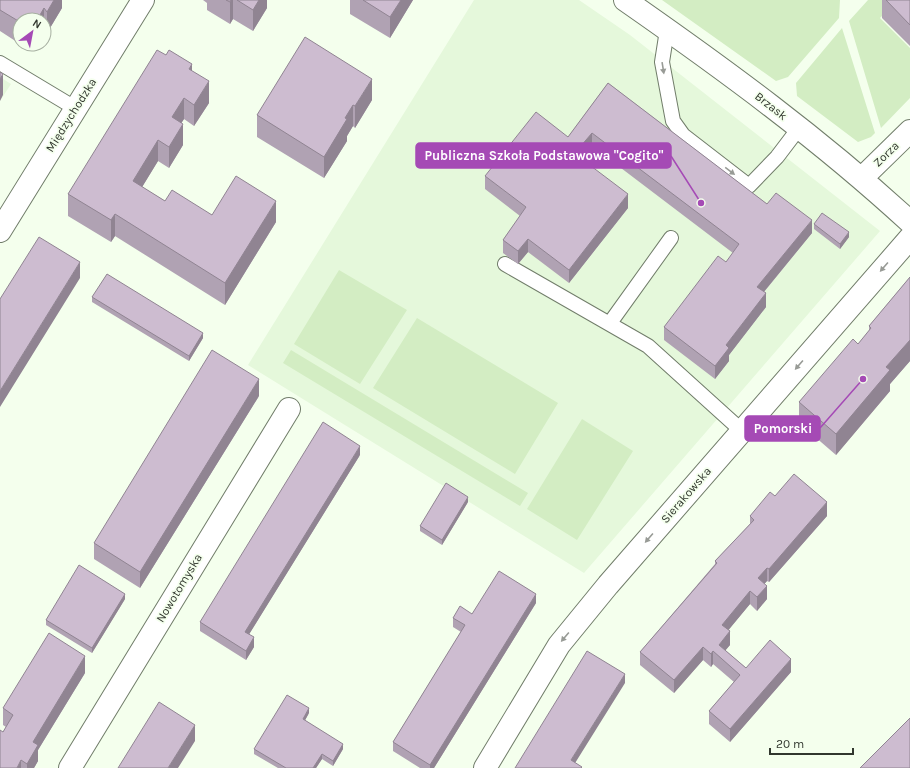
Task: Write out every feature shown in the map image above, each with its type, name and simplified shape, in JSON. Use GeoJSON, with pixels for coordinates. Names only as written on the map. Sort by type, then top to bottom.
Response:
{"type":"FeatureCollection","features":[{"type":"Feature","properties":{"kind":"street","name":"Międzychodzka"},"geometry":{"type":"LineString","coordinates":[[0,231],[143,0]]}},
{"type":"Feature","properties":{"kind":"street","name":"Brzask"},"geometry":{"type":"LineString","coordinates":[[625,0],[736,78],[862,178],[910,222]]}},
{"type":"Feature","properties":{"kind":"street","name":"Zorza"},"geometry":{"type":"LineString","coordinates":[[862,178],[910,131]]}},
{"type":"Feature","properties":{"kind":"street","name":"Sierakowska"},"geometry":{"type":"LineString","coordinates":[[485,768],[559,645],[910,238]]}},
{"type":"Feature","properties":{"kind":"street","name":"Nowotomyska"},"geometry":{"type":"LineString","coordinates":[[70,768],[289,409]]}},
{"type":"Feature","properties":{"kind":"lane"},"geometry":{"type":"LineString","coordinates":[[667,30],[662,62],[673,121],[683,135],[749,186],[777,157],[800,128]]}},
{"type":"Feature","properties":{"kind":"lane"},"geometry":{"type":"LineString","coordinates":[[0,63],[75,108]]}},
{"type":"Feature","properties":{"kind":"lane"},"geometry":{"type":"LineString","coordinates":[[610,323],[671,238]]}},
{"type":"Feature","properties":{"kind":"lane"},"geometry":{"type":"LineString","coordinates":[[505,264],[648,346],[742,431]]}},
{"type":"Feature","properties":{"kind":"shaded area"},"geometry":{"type":"Polygon","coordinates":[[[474,0],[579,0],[630,35],[880,231],[584,573],[248,365],[474,0]]]}},
{"type":"Feature","properties":{"kind":"shaded area"},"geometry":{"type":"Polygon","coordinates":[[[662,0],[840,0],[839,18],[788,77],[776,81],[662,0]]]}},
{"type":"Feature","properties":{"kind":"shaded area"},"geometry":{"type":"Polygon","coordinates":[[[868,0],[898,0],[880,18],[910,48],[910,98],[881,128],[849,21],[868,0]]]}},
{"type":"Feature","properties":{"kind":"shaded area"},"geometry":{"type":"Polygon","coordinates":[[[842,28],[875,133],[871,137],[858,142],[797,96],[796,83],[842,28]]]}},
{"type":"Feature","properties":{"kind":"shaded area"},"geometry":{"type":"Polygon","coordinates":[[[0,77],[11,84],[0,101],[0,77]]]}},
{"type":"Feature","properties":{"kind":"shaded area"},"geometry":{"type":"Polygon","coordinates":[[[339,270],[407,310],[360,384],[294,344],[339,270]]]}},
{"type":"Feature","properties":{"kind":"shaded area"},"geometry":{"type":"Polygon","coordinates":[[[417,318],[558,403],[515,474],[373,388],[417,318]]]}},
{"type":"Feature","properties":{"kind":"shaded area"},"geometry":{"type":"Polygon","coordinates":[[[291,350],[528,493],[520,506],[283,363],[291,350]]]}},
{"type":"Feature","properties":{"kind":"shaded area"},"geometry":{"type":"Polygon","coordinates":[[[582,419],[633,451],[577,540],[527,509],[582,419]]]}},
{"type":"Feature","properties":{"kind":"building"},"geometry":{"type":"Polygon","coordinates":[[[0,0],[54,0],[47,12],[44,8],[42,12],[12,12],[12,17],[0,10],[0,0]]]}},
{"type":"Feature","properties":{"kind":"building"},"geometry":{"type":"Polygon","coordinates":[[[237,0],[259,0],[253,10],[237,0]]]}},
{"type":"Feature","properties":{"kind":"building"},"geometry":{"type":"Polygon","coordinates":[[[363,0],[401,0],[390,17],[363,0]]]}},
{"type":"Feature","properties":{"kind":"building"},"geometry":{"type":"Polygon","coordinates":[[[886,0],[910,0],[910,25],[886,0]]]}},
{"type":"Feature","properties":{"kind":"building"},"geometry":{"type":"Polygon","coordinates":[[[305,37],[372,79],[355,106],[353,105],[345,118],[347,119],[324,157],[257,115],[305,37]]]}},
{"type":"Feature","properties":{"kind":"building"},"geometry":{"type":"Polygon","coordinates":[[[157,50],[166,55],[169,50],[192,64],[189,69],[209,81],[194,105],[184,98],[172,117],[183,124],[169,147],[158,140],[133,181],[165,201],[172,190],[212,215],[236,176],[276,201],[225,283],[115,214],[111,220],[68,194],[157,50]]]}},
{"type":"Feature","properties":{"kind":"building"},"geometry":{"type":"Polygon","coordinates":[[[0,72],[3,74],[0,79],[0,72]]]}},
{"type":"Feature","properties":{"kind":"building"},"geometry":{"type":"Polygon","coordinates":[[[608,83],[767,204],[776,193],[812,220],[757,287],[766,293],[726,345],[729,348],[715,366],[664,327],[718,256],[726,262],[739,244],[592,133],[580,147],[588,153],[583,160],[628,194],[569,270],[528,239],[518,251],[503,240],[526,207],[485,176],[536,112],[568,137],[608,83]]]}},
{"type":"Feature","properties":{"kind":"building"},"geometry":{"type":"Polygon","coordinates":[[[822,213],[849,232],[840,244],[814,224],[822,213]]]}},
{"type":"Feature","properties":{"kind":"building"},"geometry":{"type":"Polygon","coordinates":[[[39,237],[80,262],[0,391],[0,299],[39,237]]]}},
{"type":"Feature","properties":{"kind":"building"},"geometry":{"type":"Polygon","coordinates":[[[107,274],[203,333],[189,356],[92,297],[107,274]]]}},
{"type":"Feature","properties":{"kind":"building"},"geometry":{"type":"Polygon","coordinates":[[[910,277],[910,340],[886,367],[890,370],[836,434],[799,402],[853,339],[858,344],[871,328],[869,326],[910,277]]]}},
{"type":"Feature","properties":{"kind":"building"},"geometry":{"type":"Polygon","coordinates":[[[212,350],[259,379],[140,572],[94,543],[212,350]]]}},
{"type":"Feature","properties":{"kind":"building"},"geometry":{"type":"Polygon","coordinates":[[[323,422],[360,446],[245,632],[254,637],[246,651],[200,622],[323,422]]]}},
{"type":"Feature","properties":{"kind":"building"},"geometry":{"type":"Polygon","coordinates":[[[794,474],[827,502],[769,569],[767,568],[758,578],[767,586],[757,597],[750,591],[722,625],[730,631],[719,645],[746,668],[770,640],[791,659],[730,729],[709,711],[740,675],[713,651],[711,654],[703,647],[674,680],[640,652],[717,563],[715,561],[754,520],[750,516],[770,492],[775,496],[794,474]]]}},
{"type":"Feature","properties":{"kind":"building"},"geometry":{"type":"Polygon","coordinates":[[[446,483],[468,497],[442,540],[420,526],[446,483]]]}},
{"type":"Feature","properties":{"kind":"building"},"geometry":{"type":"Polygon","coordinates":[[[79,565],[125,594],[92,648],[46,620],[79,565]]]}},
{"type":"Feature","properties":{"kind":"building"},"geometry":{"type":"Polygon","coordinates":[[[499,571],[536,594],[430,765],[393,742],[465,625],[453,618],[460,606],[472,614],[499,571]]]}},
{"type":"Feature","properties":{"kind":"building"},"geometry":{"type":"Polygon","coordinates":[[[49,633],[85,656],[33,742],[38,745],[27,764],[21,760],[17,768],[0,768],[0,730],[3,732],[13,715],[3,708],[49,633]]]}},
{"type":"Feature","properties":{"kind":"building"},"geometry":{"type":"Polygon","coordinates":[[[587,651],[625,674],[571,760],[582,767],[515,768],[587,651]]]}},
{"type":"Feature","properties":{"kind":"building"},"geometry":{"type":"Polygon","coordinates":[[[287,695],[309,708],[303,719],[343,744],[333,761],[322,754],[313,768],[286,768],[254,749],[287,695]]]}},
{"type":"Feature","properties":{"kind":"building"},"geometry":{"type":"Polygon","coordinates":[[[159,702],[195,725],[168,768],[118,768],[159,702]]]}},
{"type":"Feature","properties":{"kind":"building"},"geometry":{"type":"Polygon","coordinates":[[[910,718],[910,768],[860,768],[910,718]]]}},
{"type":"Feature","properties":{"kind":"place","name":"Publiczna Szkoła Podstawowa \"Cogito\""},"geometry":{"type":"Point","coordinates":[701,203]}},
{"type":"Feature","properties":{"kind":"place","name":"Pomorski"},"geometry":{"type":"Point","coordinates":[863,379]}}]}
